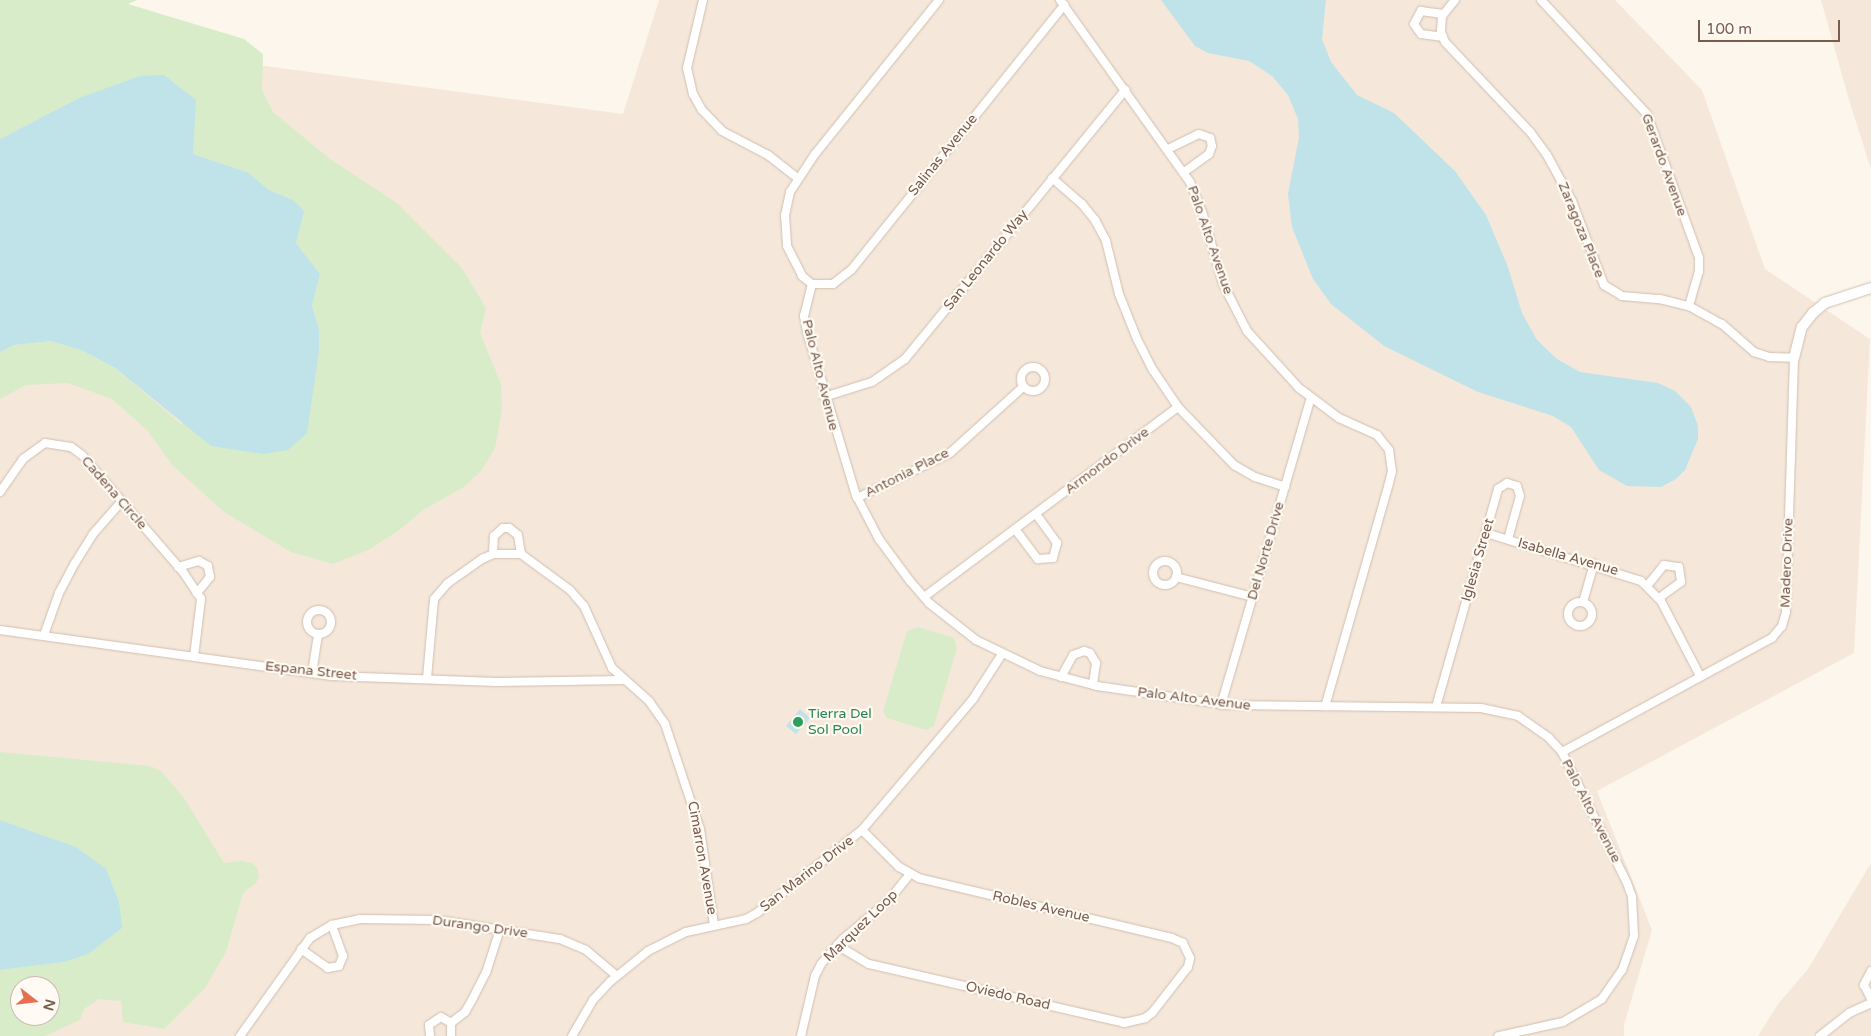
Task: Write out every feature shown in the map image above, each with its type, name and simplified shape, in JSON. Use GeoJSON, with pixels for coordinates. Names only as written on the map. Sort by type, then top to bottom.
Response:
{"type":"FeatureCollection","features":[{"type":"Feature","properties":{"kind":"street"},"geometry":{"type":"LineString","coordinates":[[703,0],[688,56],[689,80],[698,102],[722,131],[768,155],[797,178]]}},
{"type":"Feature","properties":{"kind":"street"},"geometry":{"type":"LineString","coordinates":[[812,284],[798,269],[784,234],[786,203],[797,178],[940,0]]}},
{"type":"Feature","properties":{"kind":"street"},"geometry":{"type":"LineString","coordinates":[[1443,37],[1421,34],[1415,28],[1414,20],[1418,13],[1425,10],[1443,14],[1455,0]]}},
{"type":"Feature","properties":{"kind":"street","name":"Gerardo Avenue"},"geometry":{"type":"LineString","coordinates":[[1541,0],[1647,114],[1699,258],[1700,271],[1689,306]]}},
{"type":"Feature","properties":{"kind":"street","name":"Palo Alto Avenue"},"geometry":{"type":"LineString","coordinates":[[1062,3],[1184,172],[1198,200],[1220,275],[1239,317],[1272,363],[1311,398],[1340,418],[1377,436],[1384,442],[1392,459],[1388,487],[1325,706]]}},
{"type":"Feature","properties":{"kind":"street","name":"Salinas Avenue"},"geometry":{"type":"LineString","coordinates":[[812,284],[833,284],[852,269],[1062,3]]}},
{"type":"Feature","properties":{"kind":"street","name":"Zaragoza Place"},"geometry":{"type":"LineString","coordinates":[[1443,14],[1440,25],[1443,37],[1450,49],[1525,126],[1548,155],[1572,201],[1604,285],[1622,296],[1660,299],[1689,306],[1719,322],[1754,352],[1769,357],[1794,358]]}},
{"type":"Feature","properties":{"kind":"street","name":"San Leonardo Way"},"geometry":{"type":"LineString","coordinates":[[824,397],[872,382],[905,359],[1125,90]]}},
{"type":"Feature","properties":{"kind":"street","name":"Palo Alto Avenue"},"geometry":{"type":"LineString","coordinates":[[1168,149],[1199,134],[1210,138],[1212,146],[1209,154],[1184,172]]}},
{"type":"Feature","properties":{"kind":"street"},"geometry":{"type":"LineString","coordinates":[[1052,178],[1082,204],[1106,241],[1119,294],[1137,339],[1153,370],[1178,407],[1234,465],[1255,477],[1285,487]]}},
{"type":"Feature","properties":{"kind":"street","name":"Palo Alto Avenue"},"geometry":{"type":"LineString","coordinates":[[812,284],[804,316],[824,397],[857,498],[879,539],[924,597],[976,640],[1002,654],[1061,677],[1093,685],[1221,705],[1481,708],[1518,716],[1535,726],[1562,752],[1627,883],[1632,897],[1634,936],[1622,970],[1602,999],[1563,1022],[1535,1032],[1499,1036]]}},
{"type":"Feature","properties":{"kind":"street","name":"Madero Drive"},"geometry":{"type":"LineString","coordinates":[[1562,752],[1772,638],[1785,619],[1794,358],[1800,333],[1813,313],[1825,303],[1871,288]]}},
{"type":"Feature","properties":{"kind":"street","name":"Antonia Place"},"geometry":{"type":"LineString","coordinates":[[857,498],[950,453],[1023,386]]}},
{"type":"Feature","properties":{"kind":"street","name":"Del Norte Drive"},"geometry":{"type":"LineString","coordinates":[[1221,705],[1311,398]]}},
{"type":"Feature","properties":{"kind":"street","name":"Armondo Drive"},"geometry":{"type":"LineString","coordinates":[[924,597],[1178,407]]}},
{"type":"Feature","properties":{"kind":"street","name":"Cadena Circle"},"geometry":{"type":"LineString","coordinates":[[0,492],[32,449],[45,443],[58,443],[71,447],[82,455],[178,567],[197,593],[202,608],[194,657]]}},
{"type":"Feature","properties":{"kind":"street","name":"Iglesia Street"},"geometry":{"type":"LineString","coordinates":[[1436,707],[1498,488],[1512,483],[1520,496],[1508,539]]}},
{"type":"Feature","properties":{"kind":"street"},"geometry":{"type":"LineString","coordinates":[[44,635],[59,593],[75,563],[93,534],[122,501]]}},
{"type":"Feature","properties":{"kind":"street"},"geometry":{"type":"LineString","coordinates":[[1015,528],[1038,559],[1053,558],[1057,543],[1036,514]]}},
{"type":"Feature","properties":{"kind":"street"},"geometry":{"type":"LineString","coordinates":[[427,678],[434,599],[448,583],[493,554],[521,554],[518,535],[509,528],[494,536],[493,554]]}},
{"type":"Feature","properties":{"kind":"street","name":"Isabella Avenue"},"geometry":{"type":"LineString","coordinates":[[1486,533],[1630,575],[1647,586],[1659,598],[1700,676]]}},
{"type":"Feature","properties":{"kind":"street","name":"Cimarron Avenue"},"geometry":{"type":"LineString","coordinates":[[521,554],[579,597],[612,668],[649,701],[665,724],[700,829],[714,925]]}},
{"type":"Feature","properties":{"kind":"street"},"geometry":{"type":"LineString","coordinates":[[178,567],[198,561],[208,566],[210,577],[197,593]]}},
{"type":"Feature","properties":{"kind":"street"},"geometry":{"type":"LineString","coordinates":[[1583,602],[1594,564]]}},
{"type":"Feature","properties":{"kind":"street"},"geometry":{"type":"LineString","coordinates":[[1647,586],[1664,565],[1679,567],[1681,582],[1659,598]]}},
{"type":"Feature","properties":{"kind":"street"},"geometry":{"type":"LineString","coordinates":[[1176,577],[1253,597]]}},
{"type":"Feature","properties":{"kind":"street","name":"Espana Street"},"geometry":{"type":"LineString","coordinates":[[0,630],[312,673],[497,682],[624,680]]}},
{"type":"Feature","properties":{"kind":"street"},"geometry":{"type":"LineString","coordinates":[[312,673],[318,634]]}},
{"type":"Feature","properties":{"kind":"street"},"geometry":{"type":"LineString","coordinates":[[1061,677],[1073,655],[1084,651],[1090,653],[1096,663],[1093,685]]}},
{"type":"Feature","properties":{"kind":"street","name":"San Marino Drive"},"geometry":{"type":"LineString","coordinates":[[572,1036],[594,1000],[617,976],[666,941],[714,925],[746,919],[761,910],[862,830],[967,705],[1002,654]]}},
{"type":"Feature","properties":{"kind":"street","name":"Robles Avenue"},"geometry":{"type":"LineString","coordinates":[[862,830],[910,874],[1177,940],[1188,949],[1190,958],[1170,990]]}},
{"type":"Feature","properties":{"kind":"street","name":"Marquez Loop"},"geometry":{"type":"LineString","coordinates":[[801,1036],[815,976],[837,945],[889,900],[910,874]]}},
{"type":"Feature","properties":{"kind":"street","name":"Durango Drive"},"geometry":{"type":"LineString","coordinates":[[241,1036],[310,938],[332,925],[360,919],[411,919],[500,929],[574,944],[600,958],[617,976]]}},
{"type":"Feature","properties":{"kind":"street"},"geometry":{"type":"LineString","coordinates":[[301,949],[328,968],[338,966],[343,956],[332,925]]}},
{"type":"Feature","properties":{"kind":"street"},"geometry":{"type":"LineString","coordinates":[[450,1036],[451,1023],[465,1012],[486,973],[500,929]]}},
{"type":"Feature","properties":{"kind":"street","name":"Oviedo Road"},"geometry":{"type":"LineString","coordinates":[[837,945],[870,964],[1124,1023],[1145,1018],[1170,990]]}},
{"type":"Feature","properties":{"kind":"street"},"geometry":{"type":"LineString","coordinates":[[1871,971],[1864,985],[1871,999]]}},
{"type":"Feature","properties":{"kind":"street"},"geometry":{"type":"LineString","coordinates":[[1820,1036],[1849,1013],[1871,1003]]}},
{"type":"Feature","properties":{"kind":"street"},"geometry":{"type":"LineString","coordinates":[[430,1036],[428,1028],[434,1019],[441,1017],[451,1023]]}},
{"type":"Feature","properties":{"kind":"shaded area"},"geometry":{"type":"Polygon","coordinates":[[[659,0],[1615,0],[1702,90],[1765,269],[1870,339],[1854,653],[1597,791],[1652,930],[1624,1025],[1624,1036],[0,1036],[0,62],[236,62],[623,114],[659,0]]]}},
{"type":"Feature","properties":{"kind":"shaded area"},"geometry":{"type":"Polygon","coordinates":[[[1821,0],[1871,0],[1871,169],[1849,100],[1821,0]]]}},
{"type":"Feature","properties":{"kind":"shaded area"},"geometry":{"type":"Polygon","coordinates":[[[1871,863],[1871,998],[1846,1009],[1813,1036],[1758,1036],[1778,1004],[1808,969],[1871,863]]]}},
{"type":"Feature","properties":{"kind":"shaded area"},"geometry":{"type":"Polygon","coordinates":[[[1871,1008],[1871,1036],[1828,1036],[1852,1017],[1871,1008]]]}},
{"type":"Feature","properties":{"kind":"green space"},"geometry":{"type":"Polygon","coordinates":[[[0,0],[137,0],[128,4],[244,39],[263,54],[262,90],[273,112],[330,159],[397,203],[462,268],[486,308],[480,333],[501,384],[502,410],[495,448],[482,470],[464,487],[423,510],[398,531],[368,550],[333,564],[291,552],[224,512],[172,465],[148,431],[112,399],[68,383],[26,385],[0,399],[0,352],[14,345],[51,341],[81,350],[114,367],[181,424],[316,363],[319,329],[312,306],[320,274],[296,243],[293,200],[269,190],[247,172],[193,154],[79,98],[0,139],[0,0]]]}},
{"type":"Feature","properties":{"kind":"green space"},"geometry":{"type":"Polygon","coordinates":[[[918,627],[954,638],[957,648],[934,726],[926,730],[887,718],[883,711],[907,631],[918,627]]]}},
{"type":"Feature","properties":{"kind":"green space"},"geometry":{"type":"Polygon","coordinates":[[[0,752],[150,766],[161,771],[184,798],[224,863],[241,861],[252,863],[257,868],[259,876],[256,883],[243,893],[226,952],[205,988],[164,1029],[123,1022],[121,1001],[99,999],[84,1009],[80,1020],[45,1036],[0,1036],[0,970],[64,962],[76,847],[0,820],[0,752]]]}},
{"type":"Feature","properties":{"kind":"water"},"geometry":{"type":"Polygon","coordinates":[[[1161,0],[1326,0],[1322,39],[1331,62],[1357,95],[1394,113],[1455,171],[1486,215],[1508,267],[1522,313],[1537,340],[1557,359],[1580,372],[1658,383],[1675,391],[1691,407],[1698,426],[1698,439],[1685,470],[1676,479],[1661,487],[1627,486],[1599,470],[1571,427],[1553,416],[1478,392],[1384,346],[1331,304],[1313,279],[1292,227],[1288,194],[1299,137],[1298,119],[1288,95],[1272,76],[1249,61],[1208,53],[1195,46],[1161,0]]]}},
{"type":"Feature","properties":{"kind":"water"},"geometry":{"type":"Polygon","coordinates":[[[164,75],[196,100],[193,154],[247,172],[269,190],[293,200],[304,211],[296,243],[320,274],[312,306],[319,329],[319,351],[307,433],[288,450],[263,454],[211,446],[114,367],[81,350],[51,341],[14,345],[0,352],[0,139],[79,98],[140,76],[164,75]]]}},
{"type":"Feature","properties":{"kind":"water","name":"Tierra Del Sol Pool"},"geometry":{"type":"Polygon","coordinates":[[[800,709],[810,718],[796,734],[786,726],[800,709]]]}},
{"type":"Feature","properties":{"kind":"water"},"geometry":{"type":"Polygon","coordinates":[[[0,820],[76,847],[106,869],[119,902],[122,928],[88,954],[64,962],[0,970],[0,820]]]}},
{"type":"Feature","properties":{"kind":"place","name":"Tierra Del Sol Pool"},"geometry":{"type":"Point","coordinates":[798,722]}}]}
